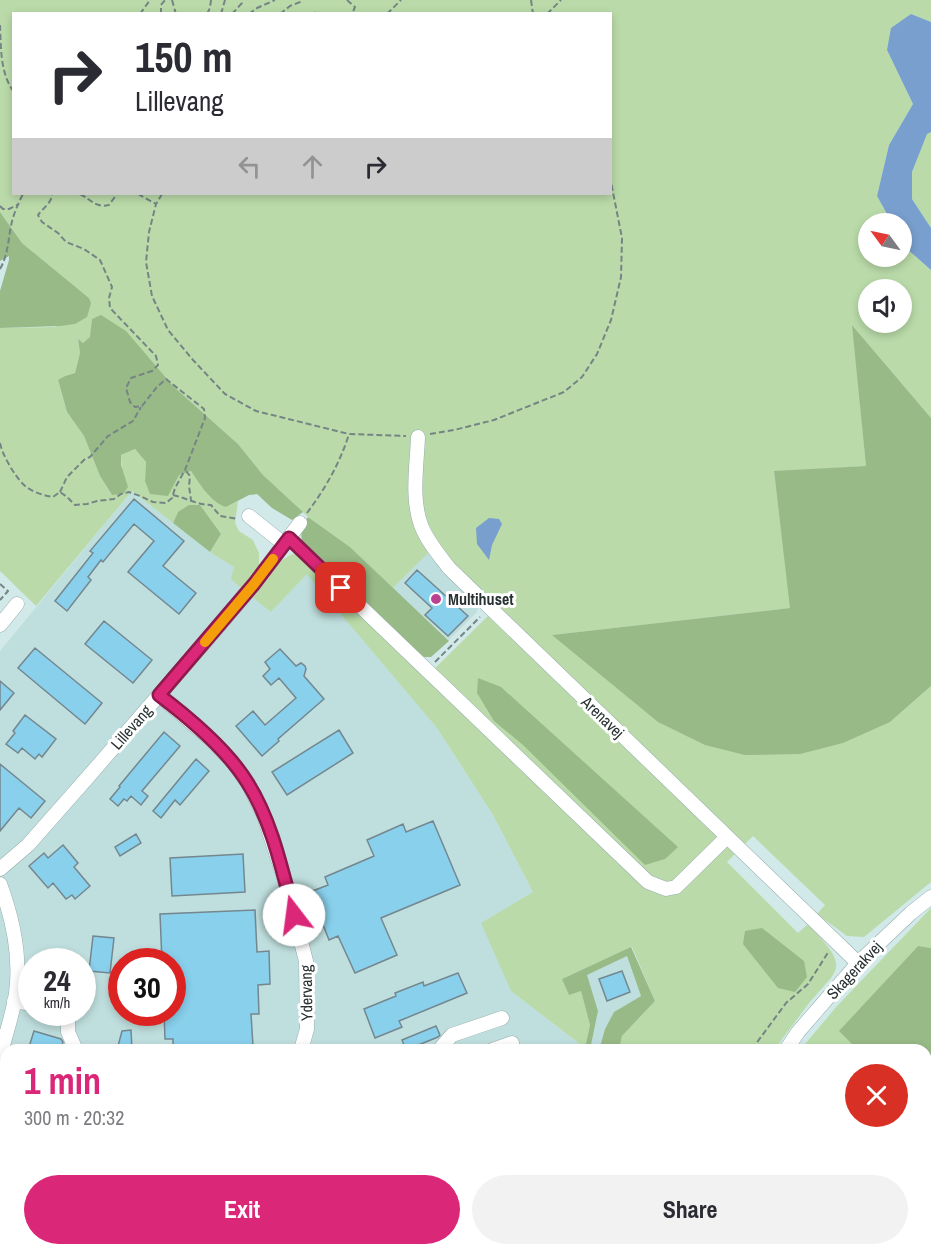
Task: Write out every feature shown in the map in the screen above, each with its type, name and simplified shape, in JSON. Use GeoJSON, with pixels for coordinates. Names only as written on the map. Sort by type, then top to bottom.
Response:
{"type":"FeatureCollection","features":[{"type":"Feature","properties":{"kind":"street","name":"Arenavej"},"geometry":{"type":"LineString","coordinates":[[418,436],[415,496],[421,526],[449,568],[858,963]]}},
{"type":"Feature","properties":{"kind":"street"},"geometry":{"type":"LineString","coordinates":[[249,516],[286,541],[427,670],[648,882],[666,890],[676,887],[727,837]]}},
{"type":"Feature","properties":{"kind":"street","name":"Lillevang"},"geometry":{"type":"LineString","coordinates":[[0,869],[28,845],[159,695],[254,584],[300,524]]}},
{"type":"Feature","properties":{"kind":"street"},"geometry":{"type":"LineString","coordinates":[[0,625],[17,604]]}},
{"type":"Feature","properties":{"kind":"street","name":"Ydervang"},"geometry":{"type":"LineString","coordinates":[[159,695],[232,761],[248,783],[264,816],[286,884],[306,961],[307,1029],[303,1044]]}},
{"type":"Feature","properties":{"kind":"street"},"geometry":{"type":"LineString","coordinates":[[0,884],[11,916],[18,952],[16,994],[3,1044]]}},
{"type":"Feature","properties":{"kind":"street","name":"Skagerakvej"},"geometry":{"type":"LineString","coordinates":[[790,1044],[858,963],[931,897]]}},
{"type":"Feature","properties":{"kind":"street"},"geometry":{"type":"LineString","coordinates":[[14,1001],[18,1002]]}},
{"type":"Feature","properties":{"kind":"street"},"geometry":{"type":"LineString","coordinates":[[444,1044],[452,1035],[502,1018]]}},
{"type":"Feature","properties":{"kind":"street"},"geometry":{"type":"LineString","coordinates":[[68,1026],[73,1044]]}},
{"type":"Feature","properties":{"kind":"path"},"geometry":{"type":"LineString","coordinates":[[234,12],[242,0]]}},
{"type":"Feature","properties":{"kind":"path"},"geometry":{"type":"LineString","coordinates":[[252,12],[275,0]]}},
{"type":"Feature","properties":{"kind":"path"},"geometry":{"type":"LineString","coordinates":[[282,12],[301,0]]}},
{"type":"Feature","properties":{"kind":"path"},"geometry":{"type":"LineString","coordinates":[[347,0],[355,7],[353,12]]}},
{"type":"Feature","properties":{"kind":"path"},"geometry":{"type":"LineString","coordinates":[[389,12],[401,0]]}},
{"type":"Feature","properties":{"kind":"path"},"geometry":{"type":"LineString","coordinates":[[549,12],[561,0]]}},
{"type":"Feature","properties":{"kind":"path"},"geometry":{"type":"LineString","coordinates":[[0,25],[2,61],[8,85],[12,90]]}},
{"type":"Feature","properties":{"kind":"path"},"geometry":{"type":"LineString","coordinates":[[161,195],[156,204],[149,232],[146,262],[152,296],[168,330],[225,394],[256,411],[349,434],[418,436],[494,420],[564,392],[582,377],[597,354],[611,320],[621,278],[622,238],[612,187]]}},
{"type":"Feature","properties":{"kind":"path"},"geometry":{"type":"LineString","coordinates":[[0,268],[5,261],[11,224],[22,195]]}},
{"type":"Feature","properties":{"kind":"path"},"geometry":{"type":"LineString","coordinates":[[52,195],[47,206],[38,215],[42,222],[66,242],[84,249],[100,260],[112,287],[110,298],[112,312],[156,356],[158,365],[152,371],[131,378],[126,388],[130,402],[135,407],[142,406]]}},
{"type":"Feature","properties":{"kind":"path"},"geometry":{"type":"LineString","coordinates":[[81,195],[101,207],[109,205],[116,195]]}},
{"type":"Feature","properties":{"kind":"path"},"geometry":{"type":"LineString","coordinates":[[140,195],[156,204]]}},
{"type":"Feature","properties":{"kind":"path"},"geometry":{"type":"LineString","coordinates":[[0,206],[3,209],[9,209],[18,204]]}},
{"type":"Feature","properties":{"kind":"path"},"geometry":{"type":"LineString","coordinates":[[0,443],[2,454],[23,484],[40,495],[53,498],[60,492],[67,477],[90,457],[108,436],[133,421],[142,406],[166,379],[204,408],[205,418],[185,470],[172,498],[166,503],[153,502],[129,492],[114,499],[75,506],[68,497],[60,492]]}},
{"type":"Feature","properties":{"kind":"path"},"geometry":{"type":"LineString","coordinates":[[300,524],[332,475],[343,454],[349,434]]}},
{"type":"Feature","properties":{"kind":"path"},"geometry":{"type":"LineString","coordinates":[[185,470],[190,476],[191,500]]}},
{"type":"Feature","properties":{"kind":"path"},"geometry":{"type":"LineString","coordinates":[[173,495],[196,503],[211,505],[220,516],[238,519],[249,516]]}},
{"type":"Feature","properties":{"kind":"path"},"geometry":{"type":"LineString","coordinates":[[0,584],[8,591],[0,600]]}},
{"type":"Feature","properties":{"kind":"path"},"geometry":{"type":"LineString","coordinates":[[427,670],[490,608]]}},
{"type":"Feature","properties":{"kind":"path"},"geometry":{"type":"LineString","coordinates":[[756,1044],[786,1003],[808,984],[835,940]]}},
{"type":"Feature","properties":{"kind":"shaded area"},"geometry":{"type":"Polygon","coordinates":[[[132,491],[210,552],[234,567],[271,612],[307,573],[437,728],[493,815],[533,892],[511,991],[580,1044],[0,1044],[0,651],[132,491]]]}},
{"type":"Feature","properties":{"kind":"shaded area"},"geometry":{"type":"Polygon","coordinates":[[[431,549],[480,603],[476,613],[449,640],[393,588],[431,549]]]}},
{"type":"Feature","properties":{"kind":"shaded area"},"geometry":{"type":"Polygon","coordinates":[[[627,956],[641,996],[614,1012],[601,1044],[591,1044],[598,1011],[586,975],[627,956]]]}},
{"type":"Feature","properties":{"kind":"green space"},"geometry":{"type":"Polygon","coordinates":[[[0,0],[931,0],[931,22],[911,14],[887,50],[913,104],[889,145],[877,196],[886,213],[858,213],[858,267],[912,267],[912,253],[931,270],[931,418],[859,333],[912,333],[912,279],[858,279],[858,332],[853,326],[866,466],[774,472],[791,608],[553,635],[890,722],[931,686],[931,882],[864,937],[847,936],[817,914],[825,905],[753,836],[745,844],[458,573],[436,545],[393,588],[350,547],[308,517],[263,475],[238,444],[174,387],[149,358],[92,319],[91,337],[83,343],[78,340],[80,353],[75,373],[58,381],[67,412],[84,436],[100,476],[111,494],[123,494],[121,455],[135,449],[146,462],[145,481],[191,471],[209,496],[226,507],[238,501],[235,523],[239,531],[253,540],[259,553],[259,566],[242,589],[231,579],[234,567],[210,552],[221,534],[178,512],[173,523],[132,491],[36,606],[0,571],[0,328],[55,327],[91,303],[89,298],[22,243],[0,212],[0,0]]]}},
{"type":"Feature","properties":{"kind":"green space"},"geometry":{"type":"Polygon","coordinates":[[[931,132],[931,228],[912,199],[912,172],[927,133],[931,132]]]}},
{"type":"Feature","properties":{"kind":"green space"},"geometry":{"type":"Polygon","coordinates":[[[0,212],[22,243],[89,298],[91,303],[87,317],[75,324],[60,326],[0,328],[0,291],[9,256],[0,261],[0,212]]]}},
{"type":"Feature","properties":{"kind":"green space"},"geometry":{"type":"Polygon","coordinates":[[[101,315],[126,331],[174,387],[238,444],[263,475],[303,512],[292,520],[272,508],[257,494],[249,495],[226,507],[220,505],[210,497],[191,471],[179,475],[168,496],[150,494],[145,481],[146,462],[135,449],[121,455],[121,465],[128,487],[123,494],[112,495],[100,476],[84,436],[67,412],[58,380],[75,373],[80,353],[78,339],[83,343],[90,337],[92,319],[101,315]]]}},
{"type":"Feature","properties":{"kind":"green space"},"geometry":{"type":"Polygon","coordinates":[[[852,325],[931,418],[931,686],[890,722],[843,743],[800,754],[745,755],[705,745],[658,722],[552,635],[790,608],[774,471],[866,466],[852,325]]]}},
{"type":"Feature","properties":{"kind":"green space"},"geometry":{"type":"Polygon","coordinates":[[[189,505],[200,505],[221,534],[210,552],[173,523],[178,512],[189,505]]]}},
{"type":"Feature","properties":{"kind":"green space"},"geometry":{"type":"Polygon","coordinates":[[[308,517],[350,547],[449,641],[431,657],[417,655],[302,548],[301,527],[308,517]]]}},
{"type":"Feature","properties":{"kind":"green space"},"geometry":{"type":"Polygon","coordinates":[[[292,554],[300,555],[426,677],[488,616],[735,854],[727,862],[798,933],[808,924],[833,954],[836,969],[831,978],[778,1044],[620,1044],[622,1036],[655,1001],[632,947],[562,979],[581,991],[590,1025],[586,1044],[580,1044],[511,991],[481,923],[533,892],[493,815],[437,728],[307,574],[271,612],[251,596],[276,564],[292,554]]]}},
{"type":"Feature","properties":{"kind":"green space"},"geometry":{"type":"Polygon","coordinates":[[[478,678],[501,687],[678,847],[665,859],[645,865],[523,745],[494,721],[477,693],[478,678]]]}},
{"type":"Feature","properties":{"kind":"green space"},"geometry":{"type":"Polygon","coordinates":[[[931,908],[931,948],[918,946],[840,1031],[852,1044],[805,1044],[837,1006],[931,908]]]}},
{"type":"Feature","properties":{"kind":"green space"},"geometry":{"type":"Polygon","coordinates":[[[762,928],[804,961],[807,977],[795,992],[778,988],[743,944],[745,931],[762,928]]]}},
{"type":"Feature","properties":{"kind":"green space"},"geometry":{"type":"Polygon","coordinates":[[[918,946],[931,948],[931,1044],[852,1044],[839,1031],[918,946]]]}},
{"type":"Feature","properties":{"kind":"green space"},"geometry":{"type":"Polygon","coordinates":[[[631,947],[655,1001],[622,1036],[620,1044],[601,1044],[614,1012],[641,996],[627,956],[587,975],[598,1011],[591,1044],[586,1044],[590,1025],[581,991],[569,995],[562,979],[631,947]]]}},
{"type":"Feature","properties":{"kind":"water"},"geometry":{"type":"Polygon","coordinates":[[[911,14],[931,22],[931,132],[927,134],[912,172],[912,199],[931,228],[931,270],[912,253],[912,213],[886,213],[877,196],[889,145],[913,104],[887,50],[891,28],[911,14]]]}},
{"type":"Feature","properties":{"kind":"water"},"geometry":{"type":"Polygon","coordinates":[[[489,518],[499,519],[502,524],[492,545],[489,560],[477,544],[476,528],[489,518]]]}},
{"type":"Feature","properties":{"kind":"building"},"geometry":{"type":"Polygon","coordinates":[[[134,499],[184,541],[163,566],[196,593],[179,614],[128,572],[154,541],[134,524],[103,562],[101,560],[88,577],[91,580],[67,611],[55,601],[93,553],[90,551],[134,499]]]}},
{"type":"Feature","properties":{"kind":"building","name":"Multihuset"},"geometry":{"type":"Polygon","coordinates":[[[417,570],[468,616],[448,636],[425,615],[432,608],[405,583],[417,570]]]}},
{"type":"Feature","properties":{"kind":"building"},"geometry":{"type":"Polygon","coordinates":[[[104,621],[152,660],[133,683],[85,644],[104,621]]]}},
{"type":"Feature","properties":{"kind":"building"},"geometry":{"type":"Polygon","coordinates":[[[35,648],[102,703],[85,724],[18,668],[35,648]]]}},
{"type":"Feature","properties":{"kind":"building"},"geometry":{"type":"Polygon","coordinates":[[[280,649],[296,666],[301,663],[305,666],[304,676],[324,699],[262,756],[236,726],[253,711],[265,725],[296,698],[279,678],[271,685],[263,676],[270,669],[265,662],[280,649]]]}},
{"type":"Feature","properties":{"kind":"building"},"geometry":{"type":"Polygon","coordinates":[[[0,681],[14,693],[0,710],[0,681]]]}},
{"type":"Feature","properties":{"kind":"building"},"geometry":{"type":"Polygon","coordinates":[[[25,715],[56,739],[42,757],[39,754],[35,759],[22,748],[18,753],[6,744],[25,715]]]}},
{"type":"Feature","properties":{"kind":"building"},"geometry":{"type":"Polygon","coordinates":[[[339,730],[353,753],[287,795],[272,772],[339,730]]]}},
{"type":"Feature","properties":{"kind":"building"},"geometry":{"type":"Polygon","coordinates":[[[164,732],[180,746],[142,791],[148,796],[141,805],[131,796],[127,801],[124,799],[118,806],[110,799],[164,732]]]}},
{"type":"Feature","properties":{"kind":"building"},"geometry":{"type":"Polygon","coordinates":[[[196,759],[209,771],[180,805],[175,800],[161,818],[153,811],[196,759]]]}},
{"type":"Feature","properties":{"kind":"building"},"geometry":{"type":"Polygon","coordinates":[[[0,764],[45,801],[31,818],[19,808],[0,831],[0,764]]]}},
{"type":"Feature","properties":{"kind":"building"},"geometry":{"type":"Polygon","coordinates":[[[433,821],[460,885],[381,918],[397,955],[355,973],[338,936],[329,940],[310,892],[328,885],[325,877],[374,856],[367,840],[403,824],[406,832],[433,821]]]}},
{"type":"Feature","properties":{"kind":"building"},"geometry":{"type":"Polygon","coordinates":[[[136,834],[141,843],[120,856],[115,847],[136,834]]]}},
{"type":"Feature","properties":{"kind":"building"},"geometry":{"type":"Polygon","coordinates":[[[63,845],[78,863],[74,867],[90,886],[75,899],[72,895],[66,899],[53,883],[48,888],[29,866],[44,853],[48,858],[63,845]]]}},
{"type":"Feature","properties":{"kind":"building"},"geometry":{"type":"Polygon","coordinates":[[[243,854],[245,892],[172,896],[170,858],[243,854]]]}},
{"type":"Feature","properties":{"kind":"building"},"geometry":{"type":"Polygon","coordinates":[[[255,910],[257,952],[269,951],[270,984],[258,985],[259,1014],[251,1014],[253,1044],[173,1044],[173,1039],[165,1039],[165,1026],[186,1026],[186,948],[161,948],[160,914],[255,910]]]}},
{"type":"Feature","properties":{"kind":"building"},"geometry":{"type":"Polygon","coordinates":[[[93,936],[114,938],[113,948],[108,948],[108,973],[96,972],[96,948],[92,948],[93,936]]]}},
{"type":"Feature","properties":{"kind":"building"},"geometry":{"type":"Polygon","coordinates":[[[622,971],[630,992],[607,1001],[599,979],[622,971]]]}},
{"type":"Feature","properties":{"kind":"building"},"geometry":{"type":"Polygon","coordinates":[[[458,973],[467,993],[399,1021],[402,1027],[375,1038],[364,1009],[423,982],[424,986],[458,973]]]}},
{"type":"Feature","properties":{"kind":"building"},"geometry":{"type":"Polygon","coordinates":[[[436,1026],[440,1035],[421,1044],[404,1044],[402,1040],[436,1026]]]}},
{"type":"Feature","properties":{"kind":"building"},"geometry":{"type":"Polygon","coordinates":[[[131,1030],[132,1044],[119,1044],[122,1031],[131,1030]]]}},
{"type":"Feature","properties":{"kind":"building"},"geometry":{"type":"Polygon","coordinates":[[[34,1031],[61,1039],[63,1042],[62,1044],[30,1044],[34,1031]]]}},
{"type":"Feature","properties":{"kind":"slow traffic"},"geometry":{"type":"LineString","coordinates":[[205,642],[273,559]]}},
{"type":"Feature","properties":{"kind":"place","name":"Multihuset"},"geometry":{"type":"Point","coordinates":[436,599]}},
{"type":"Feature","properties":{"kind":"route"},"geometry":{"type":"LineString","coordinates":[[294,915],[272,837],[248,783],[232,761],[208,737],[159,695],[254,584],[289,538],[341,588]]}}]}
